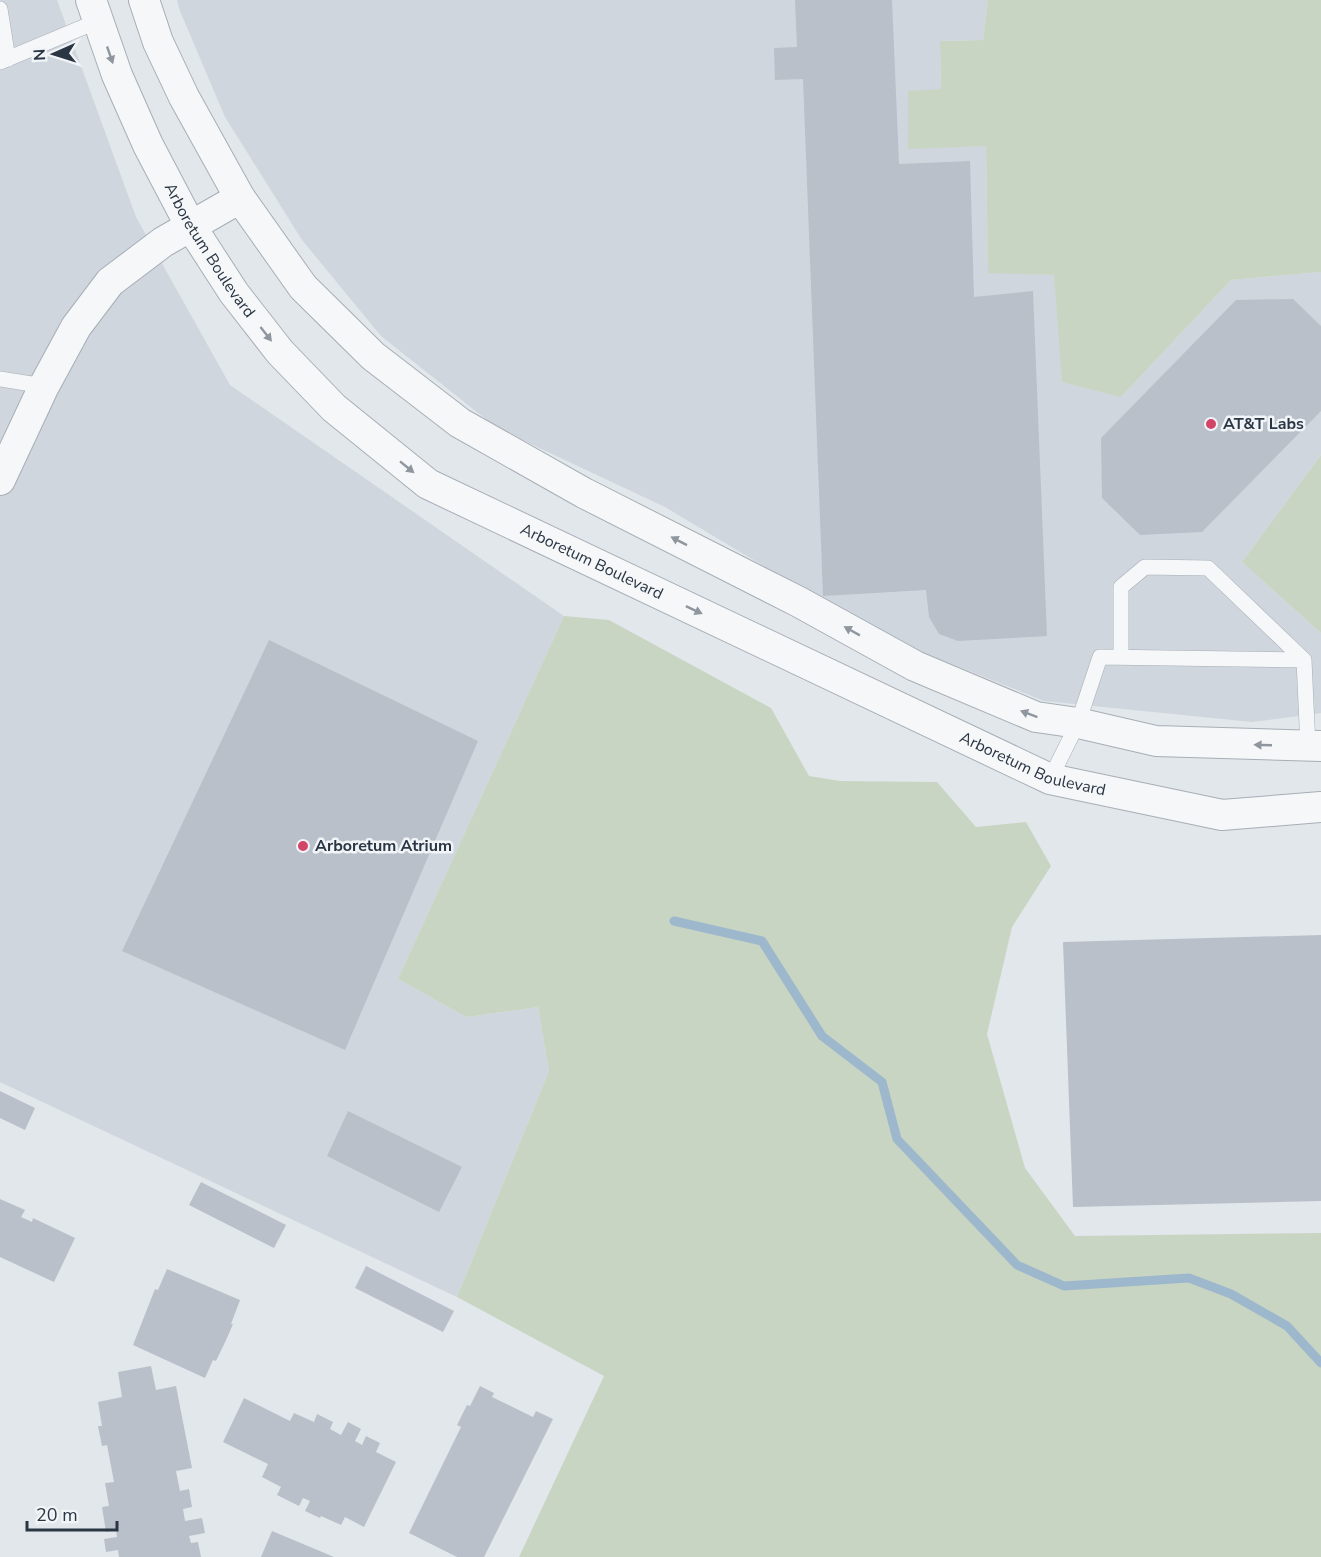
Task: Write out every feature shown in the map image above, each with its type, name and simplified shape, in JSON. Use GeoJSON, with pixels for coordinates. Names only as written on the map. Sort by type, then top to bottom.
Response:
{"type":"FeatureCollection","features":[{"type":"Feature","properties":{"kind":"street"},"geometry":{"type":"LineString","coordinates":[[144,0],[158,42],[184,97],[240,198],[303,287],[373,357],[460,423],[584,493],[799,602],[915,666],[1036,717],[1078,723],[1156,741],[1314,747]]}},
{"type":"Feature","properties":{"kind":"street","name":"Arboretum Boulevard"},"geometry":{"type":"LineString","coordinates":[[94,10],[117,75],[144,135],[190,225],[234,293],[280,352],[334,408],[428,484],[1050,779],[1222,815],[1321,807]]}},
{"type":"Feature","properties":{"kind":"street"},"geometry":{"type":"LineString","coordinates":[[0,480],[44,386],[76,327],[110,282],[155,247],[240,198]]}},
{"type":"Feature","properties":{"kind":"lane"},"geometry":{"type":"LineString","coordinates":[[0,9],[4,61],[94,10]]}},
{"type":"Feature","properties":{"kind":"lane"},"geometry":{"type":"LineString","coordinates":[[0,379],[44,386]]}},
{"type":"Feature","properties":{"kind":"lane"},"geometry":{"type":"LineString","coordinates":[[1121,657],[1121,587],[1145,567],[1208,568],[1304,660],[1314,747]]}},
{"type":"Feature","properties":{"kind":"lane"},"geometry":{"type":"LineString","coordinates":[[1050,779],[1078,723],[1100,657],[1304,660]]}},
{"type":"Feature","properties":{"kind":"shaded area"},"geometry":{"type":"Polygon","coordinates":[[[0,0],[57,0],[136,217],[230,385],[564,616],[398,979],[466,1017],[538,1007],[549,1071],[457,1297],[0,1082],[0,0]]]}},
{"type":"Feature","properties":{"kind":"shaded area"},"geometry":{"type":"Polygon","coordinates":[[[177,0],[988,0],[983,40],[940,41],[941,89],[908,148],[986,146],[988,272],[1054,275],[1121,397],[1231,280],[1321,272],[1321,455],[1242,562],[1321,633],[1321,713],[1252,722],[1044,701],[877,634],[665,507],[497,428],[381,336],[302,240],[225,117],[177,0]]]}},
{"type":"Feature","properties":{"kind":"green space"},"geometry":{"type":"Polygon","coordinates":[[[988,0],[1321,0],[1321,272],[1231,280],[1121,397],[1062,382],[1054,275],[988,273],[986,146],[908,149],[908,91],[941,89],[940,41],[983,40],[988,0]]]}},
{"type":"Feature","properties":{"kind":"green space"},"geometry":{"type":"Polygon","coordinates":[[[1321,455],[1321,633],[1242,562],[1321,455]]]}},
{"type":"Feature","properties":{"kind":"green space"},"geometry":{"type":"Polygon","coordinates":[[[564,616],[609,620],[771,708],[809,776],[840,781],[937,782],[976,827],[1026,822],[1051,866],[1012,927],[987,1034],[1025,1168],[1075,1236],[1321,1233],[1321,1557],[519,1557],[604,1376],[457,1297],[549,1071],[538,1007],[466,1017],[398,979],[564,616]]]}},
{"type":"Feature","properties":{"kind":"building"},"geometry":{"type":"Polygon","coordinates":[[[795,0],[892,0],[899,164],[970,161],[974,297],[1033,291],[1047,636],[958,641],[939,634],[929,617],[926,590],[823,596],[803,79],[775,80],[774,48],[797,47],[795,0]]]}},
{"type":"Feature","properties":{"kind":"building","name":"AT&T Labs"},"geometry":{"type":"Polygon","coordinates":[[[1293,299],[1321,326],[1321,411],[1202,532],[1140,535],[1102,498],[1101,438],[1236,300],[1293,299]]]}},
{"type":"Feature","properties":{"kind":"building","name":"Arboretum Atrium"},"geometry":{"type":"Polygon","coordinates":[[[269,640],[478,741],[345,1050],[122,951],[269,640]]]}},
{"type":"Feature","properties":{"kind":"building"},"geometry":{"type":"Polygon","coordinates":[[[1321,935],[1321,1201],[1073,1207],[1063,942],[1321,935]]]}},
{"type":"Feature","properties":{"kind":"building"},"geometry":{"type":"Polygon","coordinates":[[[0,1091],[35,1108],[25,1130],[0,1118],[0,1091]]]}},
{"type":"Feature","properties":{"kind":"building"},"geometry":{"type":"Polygon","coordinates":[[[348,1111],[462,1167],[439,1212],[327,1156],[348,1111]]]}},
{"type":"Feature","properties":{"kind":"building"},"geometry":{"type":"Polygon","coordinates":[[[201,1182],[286,1225],[274,1248],[189,1205],[201,1182]]]}},
{"type":"Feature","properties":{"kind":"building"},"geometry":{"type":"Polygon","coordinates":[[[0,1199],[25,1210],[21,1217],[32,1222],[33,1218],[75,1238],[54,1282],[0,1257],[0,1199]]]}},
{"type":"Feature","properties":{"kind":"building"},"geometry":{"type":"Polygon","coordinates":[[[366,1266],[454,1311],[443,1332],[355,1288],[366,1266]]]}},
{"type":"Feature","properties":{"kind":"building"},"geometry":{"type":"Polygon","coordinates":[[[167,1269],[240,1300],[227,1338],[205,1378],[133,1345],[155,1289],[158,1290],[167,1269]]]}},
{"type":"Feature","properties":{"kind":"building"},"geometry":{"type":"Polygon","coordinates":[[[151,1366],[156,1390],[176,1386],[192,1468],[176,1471],[180,1491],[189,1489],[192,1507],[183,1509],[185,1521],[202,1518],[205,1533],[189,1536],[191,1543],[198,1542],[201,1557],[119,1557],[118,1550],[106,1552],[104,1539],[117,1537],[116,1530],[106,1532],[102,1507],[109,1506],[105,1483],[114,1482],[107,1445],[102,1446],[98,1426],[102,1426],[98,1402],[122,1397],[118,1372],[151,1366]]]}},
{"type":"Feature","properties":{"kind":"building"},"geometry":{"type":"Polygon","coordinates":[[[480,1386],[494,1393],[492,1397],[533,1417],[536,1411],[553,1419],[484,1557],[457,1557],[409,1533],[461,1427],[457,1425],[480,1386]]]}},
{"type":"Feature","properties":{"kind":"building"},"geometry":{"type":"Polygon","coordinates":[[[244,1398],[290,1421],[294,1413],[314,1422],[317,1414],[333,1422],[330,1429],[341,1435],[348,1422],[361,1429],[355,1441],[362,1445],[366,1436],[380,1443],[376,1452],[396,1462],[364,1527],[345,1517],[341,1525],[321,1516],[320,1518],[305,1511],[310,1501],[303,1498],[299,1506],[277,1495],[281,1487],[262,1477],[268,1464],[223,1442],[244,1398]]]}},
{"type":"Feature","properties":{"kind":"building"},"geometry":{"type":"Polygon","coordinates":[[[272,1531],[334,1557],[261,1557],[272,1531]]]}},
{"type":"Feature","properties":{"kind":"waterway"},"geometry":{"type":"LineString","coordinates":[[674,921],[762,941],[822,1036],[882,1082],[897,1139],[1017,1265],[1064,1286],[1189,1278],[1231,1294],[1287,1326],[1321,1363]]}},
{"type":"Feature","properties":{"kind":"place","name":"AT&T Labs"},"geometry":{"type":"Point","coordinates":[1211,424]}},
{"type":"Feature","properties":{"kind":"place","name":"Arboretum Atrium"},"geometry":{"type":"Point","coordinates":[303,846]}}]}
